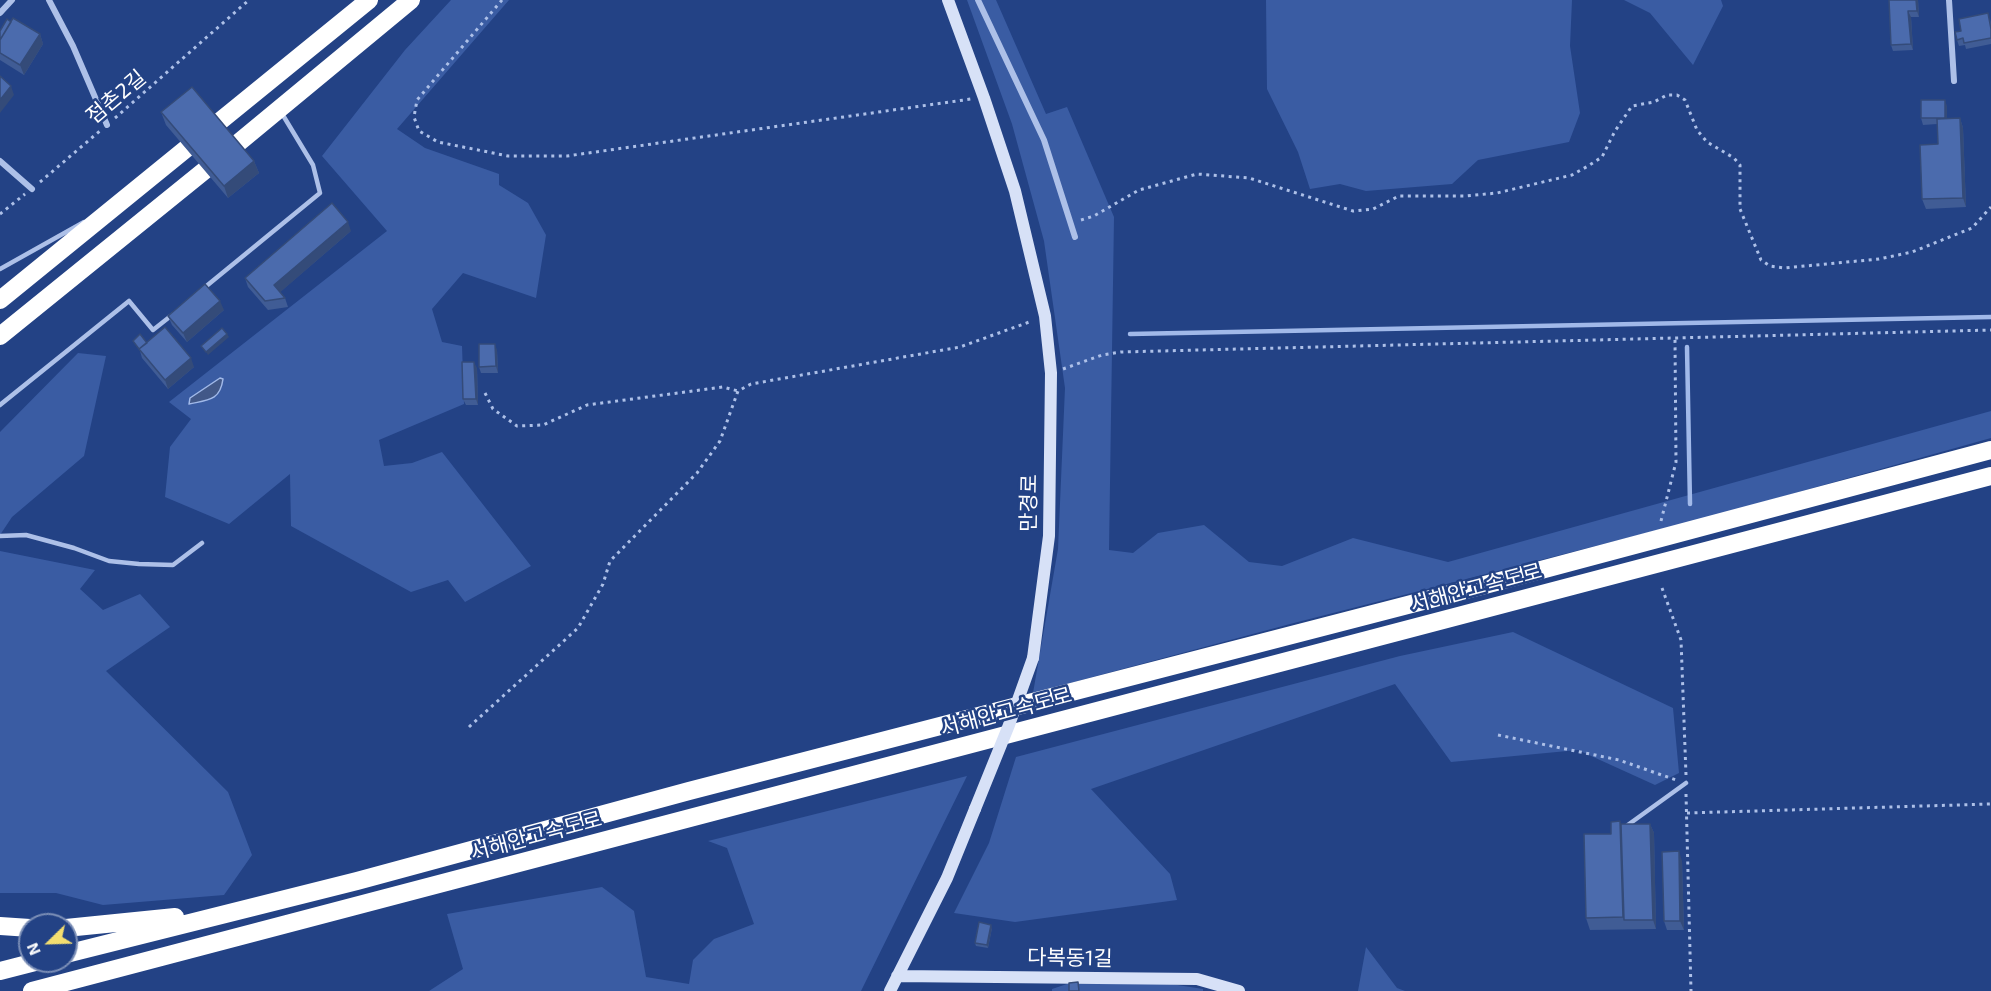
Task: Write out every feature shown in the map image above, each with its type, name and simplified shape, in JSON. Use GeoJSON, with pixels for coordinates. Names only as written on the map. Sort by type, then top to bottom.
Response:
{"type":"FeatureCollection","features":[{"type":"Feature","properties":{"kind":"highway"},"geometry":{"type":"LineString","coordinates":[[0,300],[369,0]]}},
{"type":"Feature","properties":{"kind":"highway"},"geometry":{"type":"LineString","coordinates":[[0,336],[411,0]]}},
{"type":"Feature","properties":{"kind":"highway","name":"서해안고속도로"},"geometry":{"type":"LineString","coordinates":[[78,951],[357,881],[689,791],[1480,586],[1991,450]]}},
{"type":"Feature","properties":{"kind":"highway","name":"서해안고속도로"},"geometry":{"type":"LineString","coordinates":[[32,991],[1991,476]]}},
{"type":"Feature","properties":{"kind":"highway"},"geometry":{"type":"LineString","coordinates":[[78,927],[239,910]]}},
{"type":"Feature","properties":{"kind":"highway"},"geometry":{"type":"LineString","coordinates":[[0,926],[18,927]]}},
{"type":"Feature","properties":{"kind":"highway"},"geometry":{"type":"LineString","coordinates":[[0,971],[18,966]]}},
{"type":"Feature","properties":{"kind":"street"},"geometry":{"type":"LineString","coordinates":[[0,13],[12,0]]}},
{"type":"Feature","properties":{"kind":"street"},"geometry":{"type":"LineString","coordinates":[[49,0],[73,46],[107,125]]}},
{"type":"Feature","properties":{"kind":"street","name":"만경로"},"geometry":{"type":"LineString","coordinates":[[890,991],[948,878],[1010,725],[1033,658],[1049,536],[1051,373],[1045,316],[1015,190],[948,0]]}},
{"type":"Feature","properties":{"kind":"street"},"geometry":{"type":"LineString","coordinates":[[978,0],[1044,140],[1075,237]]}},
{"type":"Feature","properties":{"kind":"street"},"geometry":{"type":"LineString","coordinates":[[1949,0],[1954,81]]}},
{"type":"Feature","properties":{"kind":"street"},"geometry":{"type":"LineString","coordinates":[[0,161],[32,189]]}},
{"type":"Feature","properties":{"kind":"street","name":"다복동1길"},"geometry":{"type":"LineString","coordinates":[[897,976],[1197,979],[1239,991]]}},
{"type":"Feature","properties":{"kind":"lane"},"geometry":{"type":"LineString","coordinates":[[200,292],[320,193],[313,165],[279,109]]}},
{"type":"Feature","properties":{"kind":"lane"},"geometry":{"type":"LineString","coordinates":[[0,269],[128,197]]}},
{"type":"Feature","properties":{"kind":"lane"},"geometry":{"type":"LineString","coordinates":[[0,405],[129,301],[153,330],[181,307]]}},
{"type":"Feature","properties":{"kind":"lane"},"geometry":{"type":"LineString","coordinates":[[0,536],[26,535],[74,548],[109,561],[139,564],[173,565],[202,543]]}},
{"type":"Feature","properties":{"kind":"lane"},"geometry":{"type":"LineString","coordinates":[[1615,834],[1686,783]]}},
{"type":"Feature","properties":{"kind":"path","name":"점촌2길"},"geometry":{"type":"LineString","coordinates":[[0,214],[107,125],[249,0]]}},
{"type":"Feature","properties":{"kind":"path"},"geometry":{"type":"LineString","coordinates":[[502,0],[417,100],[414,117],[419,131],[438,142],[508,156],[567,156],[984,98]]}},
{"type":"Feature","properties":{"kind":"path"},"geometry":{"type":"LineString","coordinates":[[1071,223],[1094,216],[1139,190],[1197,174],[1249,178],[1353,211],[1373,209],[1399,196],[1466,196],[1497,193],[1572,175],[1588,166],[1602,157],[1632,105],[1654,102],[1667,95],[1677,95],[1685,100],[1697,130],[1707,142],[1734,158],[1740,165],[1740,209],[1761,260],[1770,266],[1784,268],[1879,259],[1912,252],[1972,228],[1991,207]]}},
{"type":"Feature","properties":{"kind":"path"},"geometry":{"type":"LineString","coordinates":[[469,727],[578,628],[603,584],[609,561],[697,473],[720,441],[738,391],[751,384],[960,347],[1045,316]]}},
{"type":"Feature","properties":{"kind":"path"},"geometry":{"type":"LineString","coordinates":[[1051,373],[1102,355],[1121,352],[1991,330]]}},
{"type":"Feature","properties":{"kind":"path"},"geometry":{"type":"LineString","coordinates":[[1661,521],[1676,462],[1675,339]]}},
{"type":"Feature","properties":{"kind":"path"},"geometry":{"type":"LineString","coordinates":[[485,393],[493,409],[517,426],[526,426],[543,425],[587,405],[723,387],[738,391]]}},
{"type":"Feature","properties":{"kind":"path"},"geometry":{"type":"LineString","coordinates":[[1498,735],[1619,760],[1686,783]]}},
{"type":"Feature","properties":{"kind":"path"},"geometry":{"type":"LineString","coordinates":[[1687,813],[1991,804]]}},
{"type":"Feature","properties":{"kind":"shaded area"},"geometry":{"type":"Polygon","coordinates":[[[451,0],[509,0],[397,129],[425,148],[499,174],[499,185],[528,203],[546,235],[536,298],[463,273],[432,309],[442,342],[462,346],[464,404],[379,440],[384,466],[412,463],[442,452],[531,566],[465,602],[448,580],[411,592],[291,526],[290,474],[229,524],[165,497],[170,447],[191,419],[169,402],[387,231],[322,156],[405,50],[451,0]]]}},
{"type":"Feature","properties":{"kind":"shaded area"},"geometry":{"type":"Polygon","coordinates":[[[967,0],[996,0],[1046,114],[1067,107],[1114,217],[1109,550],[1133,553],[1158,533],[1204,525],[1249,562],[1282,566],[1353,538],[1448,562],[1991,411],[1991,438],[1713,516],[1290,624],[1033,693],[1058,549],[1065,388],[1044,241],[1012,124],[967,0]]]}},
{"type":"Feature","properties":{"kind":"shaded area"},"geometry":{"type":"Polygon","coordinates":[[[1266,0],[1572,0],[1570,46],[1580,113],[1569,142],[1478,160],[1452,184],[1366,191],[1340,184],[1310,189],[1298,152],[1267,89],[1266,0]]]}},
{"type":"Feature","properties":{"kind":"shaded area"},"geometry":{"type":"Polygon","coordinates":[[[1624,0],[1721,0],[1723,6],[1693,65],[1650,13],[1624,0]]]}},
{"type":"Feature","properties":{"kind":"shaded area"},"geometry":{"type":"Polygon","coordinates":[[[78,353],[106,356],[84,456],[12,517],[0,535],[0,432],[78,353]]]}},
{"type":"Feature","properties":{"kind":"shaded area"},"geometry":{"type":"Polygon","coordinates":[[[220,378],[223,379],[216,396],[189,404],[190,398],[220,378]]]}},
{"type":"Feature","properties":{"kind":"shaded area"},"geometry":{"type":"Polygon","coordinates":[[[0,551],[95,570],[80,589],[103,610],[140,594],[170,627],[106,671],[228,792],[252,855],[224,895],[103,905],[56,893],[0,893],[0,551]]]}},
{"type":"Feature","properties":{"kind":"shaded area"},"geometry":{"type":"Polygon","coordinates":[[[1513,632],[1673,708],[1679,773],[1655,785],[1578,750],[1451,762],[1395,684],[1091,789],[1170,874],[1177,900],[1015,922],[954,913],[989,843],[1016,757],[1400,656],[1513,632]]]}},
{"type":"Feature","properties":{"kind":"shaded area"},"geometry":{"type":"Polygon","coordinates":[[[967,776],[861,991],[429,991],[463,969],[447,914],[602,887],[634,911],[646,977],[689,984],[693,960],[714,939],[754,924],[727,848],[708,841],[967,776]]]}},
{"type":"Feature","properties":{"kind":"shaded area"},"geometry":{"type":"Polygon","coordinates":[[[1366,947],[1397,988],[1405,991],[1358,991],[1366,947]]]}},
{"type":"Feature","properties":{"kind":"shaded area"},"geometry":{"type":"Polygon","coordinates":[[[1067,984],[1171,984],[1203,989],[1203,991],[1052,991],[1052,989],[1067,984]]]}},
{"type":"Feature","properties":{"kind":"building"},"geometry":{"type":"Polygon","coordinates":[[[1889,0],[1916,0],[1917,11],[1908,11],[1911,44],[1891,45],[1889,0]]]}},
{"type":"Feature","properties":{"kind":"building"},"geometry":{"type":"Polygon","coordinates":[[[1988,13],[1991,38],[1964,43],[1963,38],[1957,40],[1955,32],[1961,31],[1959,19],[1988,13]]]}},
{"type":"Feature","properties":{"kind":"building"},"geometry":{"type":"Polygon","coordinates":[[[13,18],[40,34],[20,65],[0,53],[0,40],[13,18]]]}},
{"type":"Feature","properties":{"kind":"building"},"geometry":{"type":"Polygon","coordinates":[[[7,19],[11,22],[0,40],[0,31],[7,19]]]}},
{"type":"Feature","properties":{"kind":"building"},"geometry":{"type":"Polygon","coordinates":[[[0,76],[11,86],[0,100],[0,76]]]}},
{"type":"Feature","properties":{"kind":"building"},"geometry":{"type":"Polygon","coordinates":[[[192,87],[254,161],[224,186],[161,112],[192,87]]]}},
{"type":"Feature","properties":{"kind":"building"},"geometry":{"type":"Polygon","coordinates":[[[1921,100],[1945,100],[1945,118],[1921,118],[1921,100]]]}},
{"type":"Feature","properties":{"kind":"building"},"geometry":{"type":"Polygon","coordinates":[[[1960,118],[1963,198],[1922,199],[1920,145],[1938,144],[1937,119],[1960,118]]]}},
{"type":"Feature","properties":{"kind":"building"},"geometry":{"type":"Polygon","coordinates":[[[332,203],[348,222],[274,285],[285,298],[265,301],[245,278],[332,203]]]}},
{"type":"Feature","properties":{"kind":"building"},"geometry":{"type":"Polygon","coordinates":[[[205,284],[220,301],[183,333],[168,316],[205,284]]]}},
{"type":"Feature","properties":{"kind":"building"},"geometry":{"type":"Polygon","coordinates":[[[165,327],[191,358],[165,380],[139,349],[165,327]]]}},
{"type":"Feature","properties":{"kind":"building"},"geometry":{"type":"Polygon","coordinates":[[[222,328],[227,334],[206,352],[201,346],[222,328]]]}},
{"type":"Feature","properties":{"kind":"building"},"geometry":{"type":"Polygon","coordinates":[[[140,334],[147,343],[139,349],[133,341],[140,334]]]}},
{"type":"Feature","properties":{"kind":"building"},"geometry":{"type":"Polygon","coordinates":[[[479,344],[495,344],[496,366],[479,367],[479,344]]]}},
{"type":"Feature","properties":{"kind":"building"},"geometry":{"type":"Polygon","coordinates":[[[462,362],[474,362],[476,399],[463,399],[462,362]]]}},
{"type":"Feature","properties":{"kind":"building"},"geometry":{"type":"Polygon","coordinates":[[[1620,821],[1623,917],[1586,918],[1584,834],[1611,834],[1611,822],[1620,821]]]}},
{"type":"Feature","properties":{"kind":"building"},"geometry":{"type":"Polygon","coordinates":[[[1621,824],[1650,824],[1653,920],[1624,920],[1621,824]]]}},
{"type":"Feature","properties":{"kind":"building"},"geometry":{"type":"Polygon","coordinates":[[[1679,851],[1680,921],[1664,921],[1662,852],[1679,851]]]}},
{"type":"Feature","properties":{"kind":"building"},"geometry":{"type":"Polygon","coordinates":[[[979,922],[991,925],[987,945],[975,943],[979,922]]]}},
{"type":"Feature","properties":{"kind":"building"},"geometry":{"type":"Polygon","coordinates":[[[1078,982],[1079,991],[1069,991],[1069,983],[1078,982]]]}},
{"type":"Feature","properties":{"kind":"waterway"},"geometry":{"type":"LineString","coordinates":[[1130,334],[1991,317]]}},
{"type":"Feature","properties":{"kind":"waterway"},"geometry":{"type":"LineString","coordinates":[[1687,347],[1690,504]]}}]}
